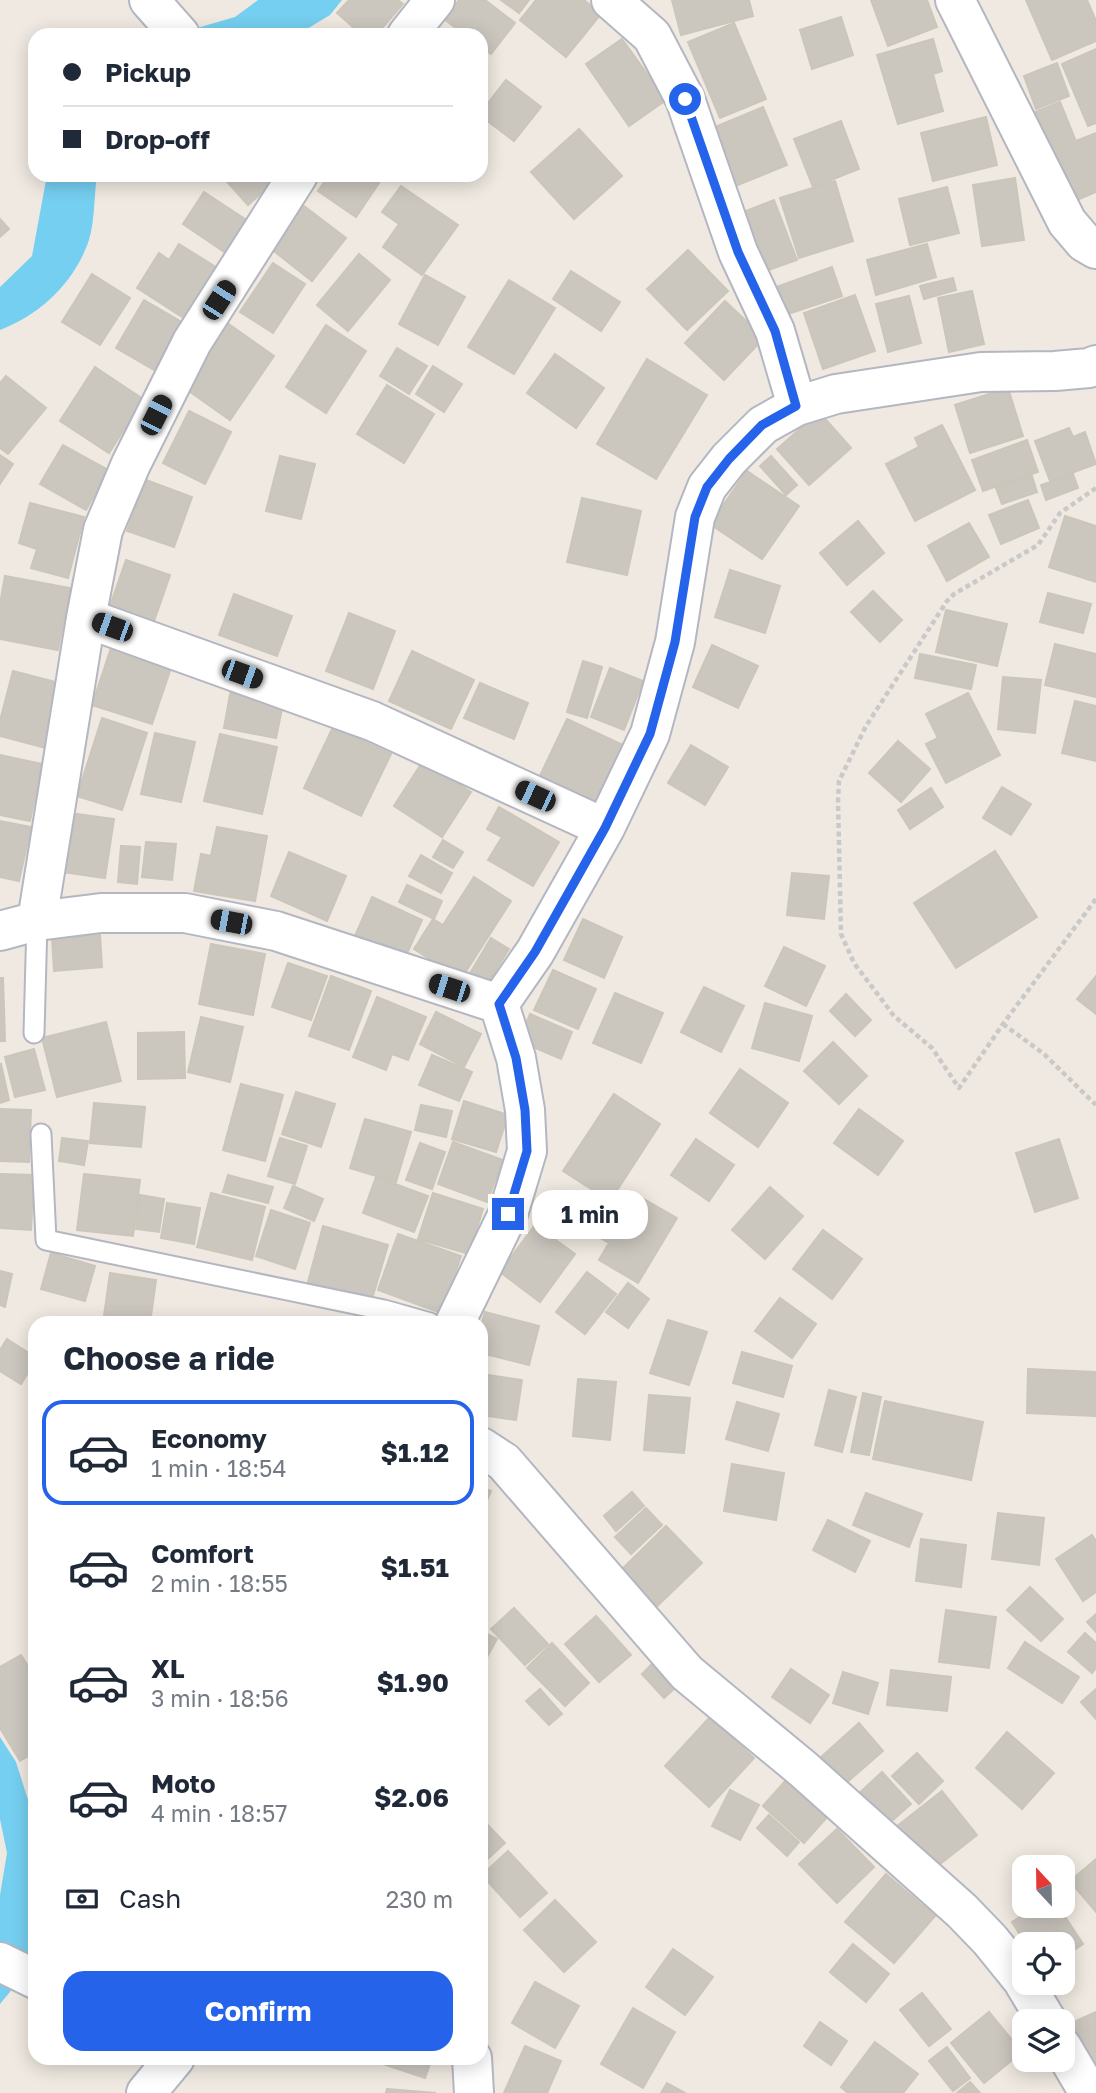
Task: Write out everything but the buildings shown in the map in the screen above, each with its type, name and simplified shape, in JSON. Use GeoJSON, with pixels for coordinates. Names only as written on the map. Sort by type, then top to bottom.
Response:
{"type":"FeatureCollection","features":[{"type":"Feature","properties":{"kind":"street"},"geometry":{"type":"LineString","coordinates":[[413,28],[435,0]]}},
{"type":"Feature","properties":{"kind":"street"},"geometry":{"type":"LineString","coordinates":[[611,0],[651,18],[685,99],[738,252],[775,331],[796,406]]}},
{"type":"Feature","properties":{"kind":"street"},"geometry":{"type":"LineString","coordinates":[[955,0],[1067,222],[1084,242],[1096,249]]}},
{"type":"Feature","properties":{"kind":"street"},"geometry":{"type":"LineString","coordinates":[[37,921],[86,618],[103,530],[131,464],[192,342],[294,182]]}},
{"type":"Feature","properties":{"kind":"street"},"geometry":{"type":"LineString","coordinates":[[499,1004],[535,952],[605,828],[650,734],[675,642],[695,517],[707,487],[729,459],[762,425],[796,406],[836,394],[981,372],[1094,371]]}},
{"type":"Feature","properties":{"kind":"street"},"geometry":{"type":"LineString","coordinates":[[86,618],[372,721],[605,828]]}},
{"type":"Feature","properties":{"kind":"street"},"geometry":{"type":"LineString","coordinates":[[0,930],[37,921],[101,913],[185,913],[276,931],[499,1004]]}},
{"type":"Feature","properties":{"kind":"street"},"geometry":{"type":"LineString","coordinates":[[458,1316],[508,1214],[527,1151],[525,1110],[516,1058],[499,1004]]}},
{"type":"Feature","properties":{"kind":"street"},"geometry":{"type":"LineString","coordinates":[[488,1452],[504,1462],[687,1673],[803,1769],[962,1911],[1012,1967]]}},
{"type":"Feature","properties":{"kind":"street"},"geometry":{"type":"LineString","coordinates":[[0,1962],[28,1976]]}},
{"type":"Feature","properties":{"kind":"street"},"geometry":{"type":"LineString","coordinates":[[146,2093],[170,2065]]}},
{"type":"Feature","properties":{"kind":"street"},"geometry":{"type":"LineString","coordinates":[[472,2065],[474,2093]]}},
{"type":"Feature","properties":{"kind":"street"},"geometry":{"type":"LineString","coordinates":[[1075,2069],[1089,2093]]}},
{"type":"Feature","properties":{"kind":"lane"},"geometry":{"type":"LineString","coordinates":[[34,1033],[37,921]]}},
{"type":"Feature","properties":{"kind":"lane"},"geometry":{"type":"LineString","coordinates":[[41,1134],[46,1240],[405,1316]]}},
{"type":"Feature","properties":{"kind":"path"},"geometry":{"type":"LineString","coordinates":[[1096,488],[1060,513],[1038,545],[954,594],[947,601],[866,726],[839,781],[838,801],[841,934],[854,964],[894,1016],[932,1048],[959,1088],[1096,899]]}},
{"type":"Feature","properties":{"kind":"path"},"geometry":{"type":"LineString","coordinates":[[1003,1024],[1044,1054],[1096,1105]]}},
{"type":"Feature","properties":{"kind":"water"},"geometry":{"type":"Polygon","coordinates":[[[258,0],[342,0],[330,15],[309,28],[197,28],[235,17],[258,0]]]}},
{"type":"Feature","properties":{"kind":"water"},"geometry":{"type":"Polygon","coordinates":[[[46,182],[96,182],[89,240],[75,270],[42,306],[15,324],[0,330],[0,287],[32,256],[46,182]]]}},
{"type":"Feature","properties":{"kind":"water"},"geometry":{"type":"Polygon","coordinates":[[[0,1737],[16,1762],[28,1800],[28,1961],[12,1990],[0,2004],[0,1895],[7,1853],[0,1819],[0,1737]]]}},
{"type":"Feature","properties":{"kind":"route"},"geometry":{"type":"LineString","coordinates":[[508,1214],[527,1151],[525,1110],[516,1058],[499,1004],[535,952],[605,828],[650,734],[675,642],[695,517],[707,487],[729,459],[762,425],[796,406],[775,331],[738,252],[685,99]]}}]}
